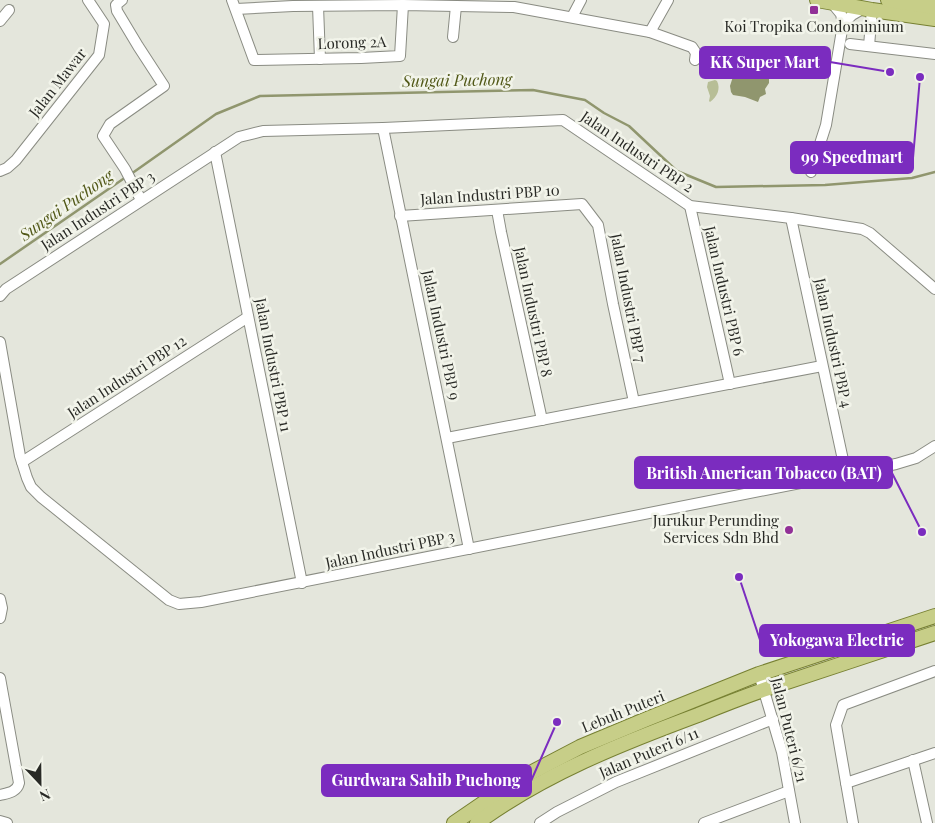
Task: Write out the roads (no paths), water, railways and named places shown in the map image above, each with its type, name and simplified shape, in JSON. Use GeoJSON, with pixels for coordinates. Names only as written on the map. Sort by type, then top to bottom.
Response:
{"type":"FeatureCollection","features":[{"type":"Feature","properties":{"kind":"main road"},"geometry":{"type":"LineString","coordinates":[[817,0],[868,9],[909,6],[935,7]]}},
{"type":"Feature","properties":{"kind":"main road"},"geometry":{"type":"LineString","coordinates":[[888,0],[909,6],[935,19]]}},
{"type":"Feature","properties":{"kind":"main road"},"geometry":{"type":"LineString","coordinates":[[926,0],[935,7]]}},
{"type":"Feature","properties":{"kind":"main road","name":"Lebuh Puteri"},"geometry":{"type":"LineString","coordinates":[[454,823],[517,780],[580,747],[759,674],[935,616]]}},
{"type":"Feature","properties":{"kind":"main road","name":"Lebuh Puteri"},"geometry":{"type":"LineString","coordinates":[[477,823],[527,790],[606,750],[768,704],[935,633]]}},
{"type":"Feature","properties":{"kind":"street","name":"Jalan Mawar"},"geometry":{"type":"LineString","coordinates":[[0,171],[8,168],[16,160],[99,55],[104,24],[88,0]]}},
{"type":"Feature","properties":{"kind":"street"},"geometry":{"type":"LineString","coordinates":[[122,0],[116,5],[117,11],[164,86],[110,124],[103,136],[141,200]]}},
{"type":"Feature","properties":{"kind":"street"},"geometry":{"type":"LineString","coordinates":[[572,17],[581,0]]}},
{"type":"Feature","properties":{"kind":"street"},"geometry":{"type":"LineString","coordinates":[[650,32],[668,0]]}},
{"type":"Feature","properties":{"kind":"street"},"geometry":{"type":"LineString","coordinates":[[234,4],[291,3],[318,6],[456,6],[516,3],[572,17],[650,32],[692,48],[696,53],[695,60]]}},
{"type":"Feature","properties":{"kind":"street"},"geometry":{"type":"LineString","coordinates":[[811,172],[826,124],[843,24],[841,14],[832,3]]}},
{"type":"Feature","properties":{"kind":"street","name":"Lorong 2A"},"geometry":{"type":"LineString","coordinates":[[234,4],[254,60],[400,56],[403,5]]}},
{"type":"Feature","properties":{"kind":"street"},"geometry":{"type":"LineString","coordinates":[[318,6],[320,59]]}},
{"type":"Feature","properties":{"kind":"street"},"geometry":{"type":"LineString","coordinates":[[453,37],[456,6]]}},
{"type":"Feature","properties":{"kind":"street"},"geometry":{"type":"LineString","coordinates":[[843,24],[852,15],[868,9],[869,46]]}},
{"type":"Feature","properties":{"kind":"street"},"geometry":{"type":"LineString","coordinates":[[0,21],[9,10]]}},
{"type":"Feature","properties":{"kind":"street"},"geometry":{"type":"LineString","coordinates":[[850,44],[935,54]]}},
{"type":"Feature","properties":{"kind":"street","name":"Jalan Industri PBP 2"},"geometry":{"type":"LineString","coordinates":[[215,152],[240,137],[262,130],[383,128],[563,120],[690,206],[862,229],[870,232],[935,289]]}},
{"type":"Feature","properties":{"kind":"street","name":"Jalan Industri PBP 9"},"geometry":{"type":"LineString","coordinates":[[383,128],[469,549]]}},
{"type":"Feature","properties":{"kind":"street","name":"Jalan Industri PBP 3"},"geometry":{"type":"LineString","coordinates":[[0,296],[6,289],[215,152]]}},
{"type":"Feature","properties":{"kind":"street","name":"Jalan Industri PBP 11"},"geometry":{"type":"LineString","coordinates":[[215,152],[302,583]]}},
{"type":"Feature","properties":{"kind":"street","name":"Jalan Industri PBP 10"},"geometry":{"type":"LineString","coordinates":[[400,216],[582,204]]}},
{"type":"Feature","properties":{"kind":"street","name":"Jalan Industri PBP 7"},"geometry":{"type":"LineString","coordinates":[[582,204],[598,225],[634,402]]}},
{"type":"Feature","properties":{"kind":"street","name":"Jalan Industri PBP 6"},"geometry":{"type":"LineString","coordinates":[[690,206],[730,384]]}},
{"type":"Feature","properties":{"kind":"street","name":"Jalan Industri PBP 8"},"geometry":{"type":"LineString","coordinates":[[497,210],[502,241],[542,420]]}},
{"type":"Feature","properties":{"kind":"street","name":"Jalan Industri PBP 4"},"geometry":{"type":"LineString","coordinates":[[791,218],[846,474]]}},
{"type":"Feature","properties":{"kind":"street","name":"Jalan Industri PBP 12"},"geometry":{"type":"LineString","coordinates":[[22,462],[248,317]]}},
{"type":"Feature","properties":{"kind":"street","name":"Jalan Industri PBP 3"},"geometry":{"type":"LineString","coordinates":[[0,342],[22,462],[31,487],[169,600],[178,604],[201,602],[302,583],[896,464],[916,458],[935,446]]}},
{"type":"Feature","properties":{"kind":"street"},"geometry":{"type":"LineString","coordinates":[[446,438],[822,366]]}},
{"type":"Feature","properties":{"kind":"street"},"geometry":{"type":"LineString","coordinates":[[0,599],[2,608],[0,618]]}},
{"type":"Feature","properties":{"kind":"street"},"geometry":{"type":"LineString","coordinates":[[853,823],[836,725],[843,704],[935,671]]}},
{"type":"Feature","properties":{"kind":"street","name":"Jalan Puteri 6/21"},"geometry":{"type":"LineString","coordinates":[[759,674],[782,752],[795,823]]}},
{"type":"Feature","properties":{"kind":"street"},"geometry":{"type":"LineString","coordinates":[[0,678],[4,723],[19,783],[15,791],[0,795]]}},
{"type":"Feature","properties":{"kind":"street","name":"Jalan Puteri 6/11"},"geometry":{"type":"LineString","coordinates":[[540,823],[557,812],[768,704]]}},
{"type":"Feature","properties":{"kind":"street"},"geometry":{"type":"LineString","coordinates":[[846,783],[935,753]]}},
{"type":"Feature","properties":{"kind":"street"},"geometry":{"type":"LineString","coordinates":[[913,760],[927,823]]}},
{"type":"Feature","properties":{"kind":"street"},"geometry":{"type":"LineString","coordinates":[[704,823],[789,791]]}},
{"type":"Feature","properties":{"kind":"street"},"geometry":{"type":"LineString","coordinates":[[0,822],[8,823]]}},
{"type":"Feature","properties":{"kind":"waterway","name":"Sungai Puchong"},"geometry":{"type":"LineString","coordinates":[[131,174],[216,114],[260,96],[533,90],[585,100],[604,113],[629,126],[677,171],[716,187],[825,185],[912,178],[935,172]]}},
{"type":"Feature","properties":{"kind":"waterway","name":"Sungai Puchong"},"geometry":{"type":"LineString","coordinates":[[0,264],[126,177]]}},
{"type":"Feature","properties":{"kind":"place","name":"Koi Tropika Condominium"},"geometry":{"type":"Point","coordinates":[814,10]}},
{"type":"Feature","properties":{"kind":"place","name":"KK Super Mart"},"geometry":{"type":"Point","coordinates":[890,72]}},
{"type":"Feature","properties":{"kind":"place","name":"99 Speedmart"},"geometry":{"type":"Point","coordinates":[920,77]}},
{"type":"Feature","properties":{"kind":"place","name":"Jurukur Perunding Services Sdn Bhd"},"geometry":{"type":"Point","coordinates":[789,530]}},
{"type":"Feature","properties":{"kind":"place","name":"British American Tobacco (BAT)"},"geometry":{"type":"Point","coordinates":[922,532]}},
{"type":"Feature","properties":{"kind":"place","name":"Yokogawa Electric"},"geometry":{"type":"Point","coordinates":[739,577]}},
{"type":"Feature","properties":{"kind":"place","name":"Gurdwara Sahib Puchong"},"geometry":{"type":"Point","coordinates":[557,722]}}]}
